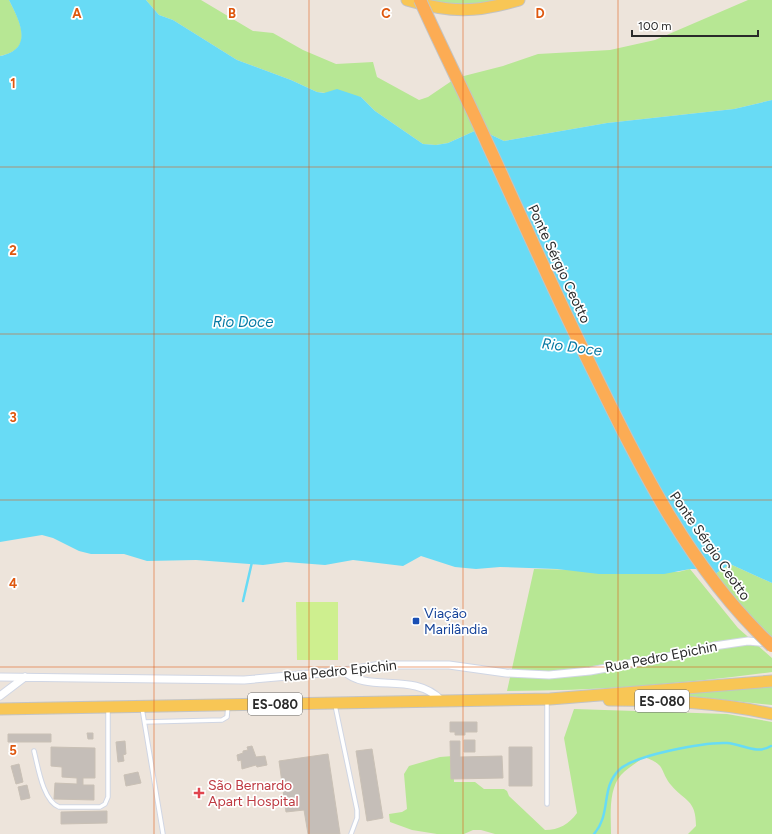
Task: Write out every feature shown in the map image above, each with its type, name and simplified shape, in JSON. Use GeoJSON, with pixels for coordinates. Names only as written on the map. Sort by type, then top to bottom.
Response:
{"type":"FeatureCollection","features":[{"type":"Feature","properties":{"kind":"highway","name":"Ponte Sérgio Ceotto"},"geometry":{"type":"LineString","coordinates":[[420,0],[487,143],[549,282],[642,470],[667,513],[710,577],[746,621],[772,644]]}},
{"type":"Feature","properties":{"kind":"main road"},"geometry":{"type":"LineString","coordinates":[[407,0],[434,8],[464,11],[490,8],[519,0]]}},
{"type":"Feature","properties":{"kind":"main road","name":"ES-080"},"geometry":{"type":"LineString","coordinates":[[549,699],[772,681]]}},
{"type":"Feature","properties":{"kind":"main road","name":"ES-080"},"geometry":{"type":"LineString","coordinates":[[0,709],[549,699],[694,702],[726,705],[772,714]]}},
{"type":"Feature","properties":{"kind":"street","name":"Rua Pedro Epichin"},"geometry":{"type":"LineString","coordinates":[[0,678],[25,677],[244,680],[344,671],[380,665],[449,665],[506,673],[549,675],[590,671],[678,655],[714,646],[748,642],[772,644]]}},
{"type":"Feature","properties":{"kind":"street"},"geometry":{"type":"LineString","coordinates":[[344,671],[349,676],[359,680],[420,686],[433,692],[441,700]]}},
{"type":"Feature","properties":{"kind":"street"},"geometry":{"type":"LineString","coordinates":[[0,696],[25,677]]}},
{"type":"Feature","properties":{"kind":"lane"},"geometry":{"type":"LineString","coordinates":[[547,804],[549,699]]}},
{"type":"Feature","properties":{"kind":"lane"},"geometry":{"type":"LineString","coordinates":[[335,702],[357,810],[357,818],[351,834]]}},
{"type":"Feature","properties":{"kind":"lane"},"geometry":{"type":"LineString","coordinates":[[144,722],[222,720],[227,717],[229,705]]}},
{"type":"Feature","properties":{"kind":"lane"},"geometry":{"type":"LineString","coordinates":[[34,751],[46,795],[54,806],[59,808],[100,807],[105,804],[108,797],[108,707]]}},
{"type":"Feature","properties":{"kind":"lane"},"geometry":{"type":"LineString","coordinates":[[142,707],[163,834]]}},
{"type":"Feature","properties":{"kind":"green space"},"geometry":{"type":"Polygon","coordinates":[[[0,0],[9,0],[17,16],[22,33],[18,47],[11,52],[0,56],[0,0]]]}},
{"type":"Feature","properties":{"kind":"green space"},"geometry":{"type":"Polygon","coordinates":[[[146,0],[201,0],[253,31],[273,33],[303,50],[336,64],[373,62],[377,77],[419,100],[428,97],[456,78],[503,66],[538,54],[610,50],[655,40],[748,0],[772,0],[772,100],[734,109],[607,123],[504,141],[479,129],[448,143],[436,145],[423,144],[375,111],[361,97],[317,92],[291,80],[237,60],[173,20],[159,15],[146,0]]]}},
{"type":"Feature","properties":{"kind":"green space"},"geometry":{"type":"Polygon","coordinates":[[[429,0],[500,0],[463,7],[430,3],[429,0]]]}},
{"type":"Feature","properties":{"kind":"green space"},"geometry":{"type":"Polygon","coordinates":[[[730,564],[772,583],[772,637],[735,600],[715,574],[730,564]]]}},
{"type":"Feature","properties":{"kind":"green space"},"geometry":{"type":"Polygon","coordinates":[[[534,569],[678,572],[690,569],[738,628],[772,658],[772,672],[640,686],[574,690],[507,691],[534,569]]]}},
{"type":"Feature","properties":{"kind":"green space"},"geometry":{"type":"Polygon","coordinates":[[[296,602],[338,602],[338,660],[297,660],[296,602]]]}},
{"type":"Feature","properties":{"kind":"green space"},"geometry":{"type":"Polygon","coordinates":[[[772,686],[772,705],[671,694],[772,686]]]}},
{"type":"Feature","properties":{"kind":"green space"},"geometry":{"type":"Polygon","coordinates":[[[574,709],[727,714],[772,722],[772,834],[688,834],[696,826],[696,817],[692,806],[667,780],[662,768],[644,757],[623,772],[614,788],[611,803],[611,834],[495,834],[481,830],[473,830],[464,834],[437,834],[412,830],[390,822],[389,814],[402,812],[407,809],[404,774],[409,766],[440,757],[453,756],[454,782],[475,782],[484,789],[504,789],[507,791],[509,796],[545,830],[563,826],[577,813],[564,738],[574,709]]]}},
{"type":"Feature","properties":{"kind":"water","name":"Rio Doce"},"geometry":{"type":"Polygon","coordinates":[[[9,0],[146,0],[159,15],[173,20],[237,60],[291,80],[317,92],[324,93],[337,89],[361,97],[375,111],[423,144],[436,145],[448,143],[479,129],[504,141],[607,123],[734,109],[772,100],[772,583],[730,564],[715,574],[706,569],[690,569],[664,574],[599,574],[557,569],[500,567],[476,569],[455,567],[421,556],[403,566],[353,560],[325,565],[286,562],[263,565],[196,560],[147,561],[124,554],[91,554],[79,551],[53,538],[42,535],[0,542],[0,56],[11,52],[18,47],[21,40],[20,25],[9,0]]]}},
{"type":"Feature","properties":{"kind":"building"},"geometry":{"type":"Polygon","coordinates":[[[450,722],[477,722],[477,732],[465,732],[465,735],[455,735],[455,732],[450,732],[450,722]]]}},
{"type":"Feature","properties":{"kind":"building"},"geometry":{"type":"Polygon","coordinates":[[[87,733],[93,733],[93,739],[88,739],[87,733]]]}},
{"type":"Feature","properties":{"kind":"building"},"geometry":{"type":"Polygon","coordinates":[[[8,734],[51,734],[51,742],[8,742],[8,734]]]}},
{"type":"Feature","properties":{"kind":"building"},"geometry":{"type":"Polygon","coordinates":[[[464,740],[475,740],[475,752],[464,752],[464,740]]]}},
{"type":"Feature","properties":{"kind":"building"},"geometry":{"type":"Polygon","coordinates":[[[125,741],[126,754],[123,755],[124,761],[118,762],[116,742],[125,741]]]}},
{"type":"Feature","properties":{"kind":"building"},"geometry":{"type":"Polygon","coordinates":[[[450,741],[460,741],[460,757],[502,756],[503,778],[451,779],[450,741]]]}},
{"type":"Feature","properties":{"kind":"building"},"geometry":{"type":"Polygon","coordinates":[[[252,746],[256,757],[265,756],[267,765],[257,767],[256,765],[242,769],[241,760],[238,761],[237,755],[248,750],[247,747],[252,746]]]}},
{"type":"Feature","properties":{"kind":"building"},"geometry":{"type":"Polygon","coordinates":[[[51,747],[95,748],[95,778],[83,778],[83,785],[94,785],[94,800],[54,799],[55,783],[77,784],[77,778],[62,777],[62,767],[51,766],[51,747]]]}},
{"type":"Feature","properties":{"kind":"building"},"geometry":{"type":"Polygon","coordinates":[[[509,747],[532,747],[532,786],[509,786],[509,747]]]}},
{"type":"Feature","properties":{"kind":"building"},"geometry":{"type":"Polygon","coordinates":[[[372,749],[383,818],[367,821],[356,751],[372,749]]]}},
{"type":"Feature","properties":{"kind":"building"},"geometry":{"type":"Polygon","coordinates":[[[328,754],[340,834],[308,834],[304,810],[286,812],[279,761],[328,754]]]}},
{"type":"Feature","properties":{"kind":"building"},"geometry":{"type":"Polygon","coordinates":[[[19,764],[23,782],[16,784],[11,766],[19,764]]]}},
{"type":"Feature","properties":{"kind":"building"},"geometry":{"type":"Polygon","coordinates":[[[138,772],[141,783],[126,786],[124,775],[138,772]]]}},
{"type":"Feature","properties":{"kind":"building"},"geometry":{"type":"Polygon","coordinates":[[[27,785],[30,798],[21,800],[18,787],[27,785]]]}},
{"type":"Feature","properties":{"kind":"building"},"geometry":{"type":"Polygon","coordinates":[[[107,811],[107,823],[61,824],[61,812],[107,811]]]}},
{"type":"Feature","properties":{"kind":"waterway"},"geometry":{"type":"LineString","coordinates":[[243,601],[252,562]]}},
{"type":"Feature","properties":{"kind":"waterway"},"geometry":{"type":"LineString","coordinates":[[594,834],[603,818],[607,793],[613,777],[627,764],[670,750],[717,743],[727,743],[755,749],[771,746]]}},
{"type":"Feature","properties":{"kind":"place","name":"Viação Marilândia"},"geometry":{"type":"Point","coordinates":[416,621]}},
{"type":"Feature","properties":{"kind":"place","name":"São Bernardo Apart Hospital"},"geometry":{"type":"Point","coordinates":[199,793]}}]}
